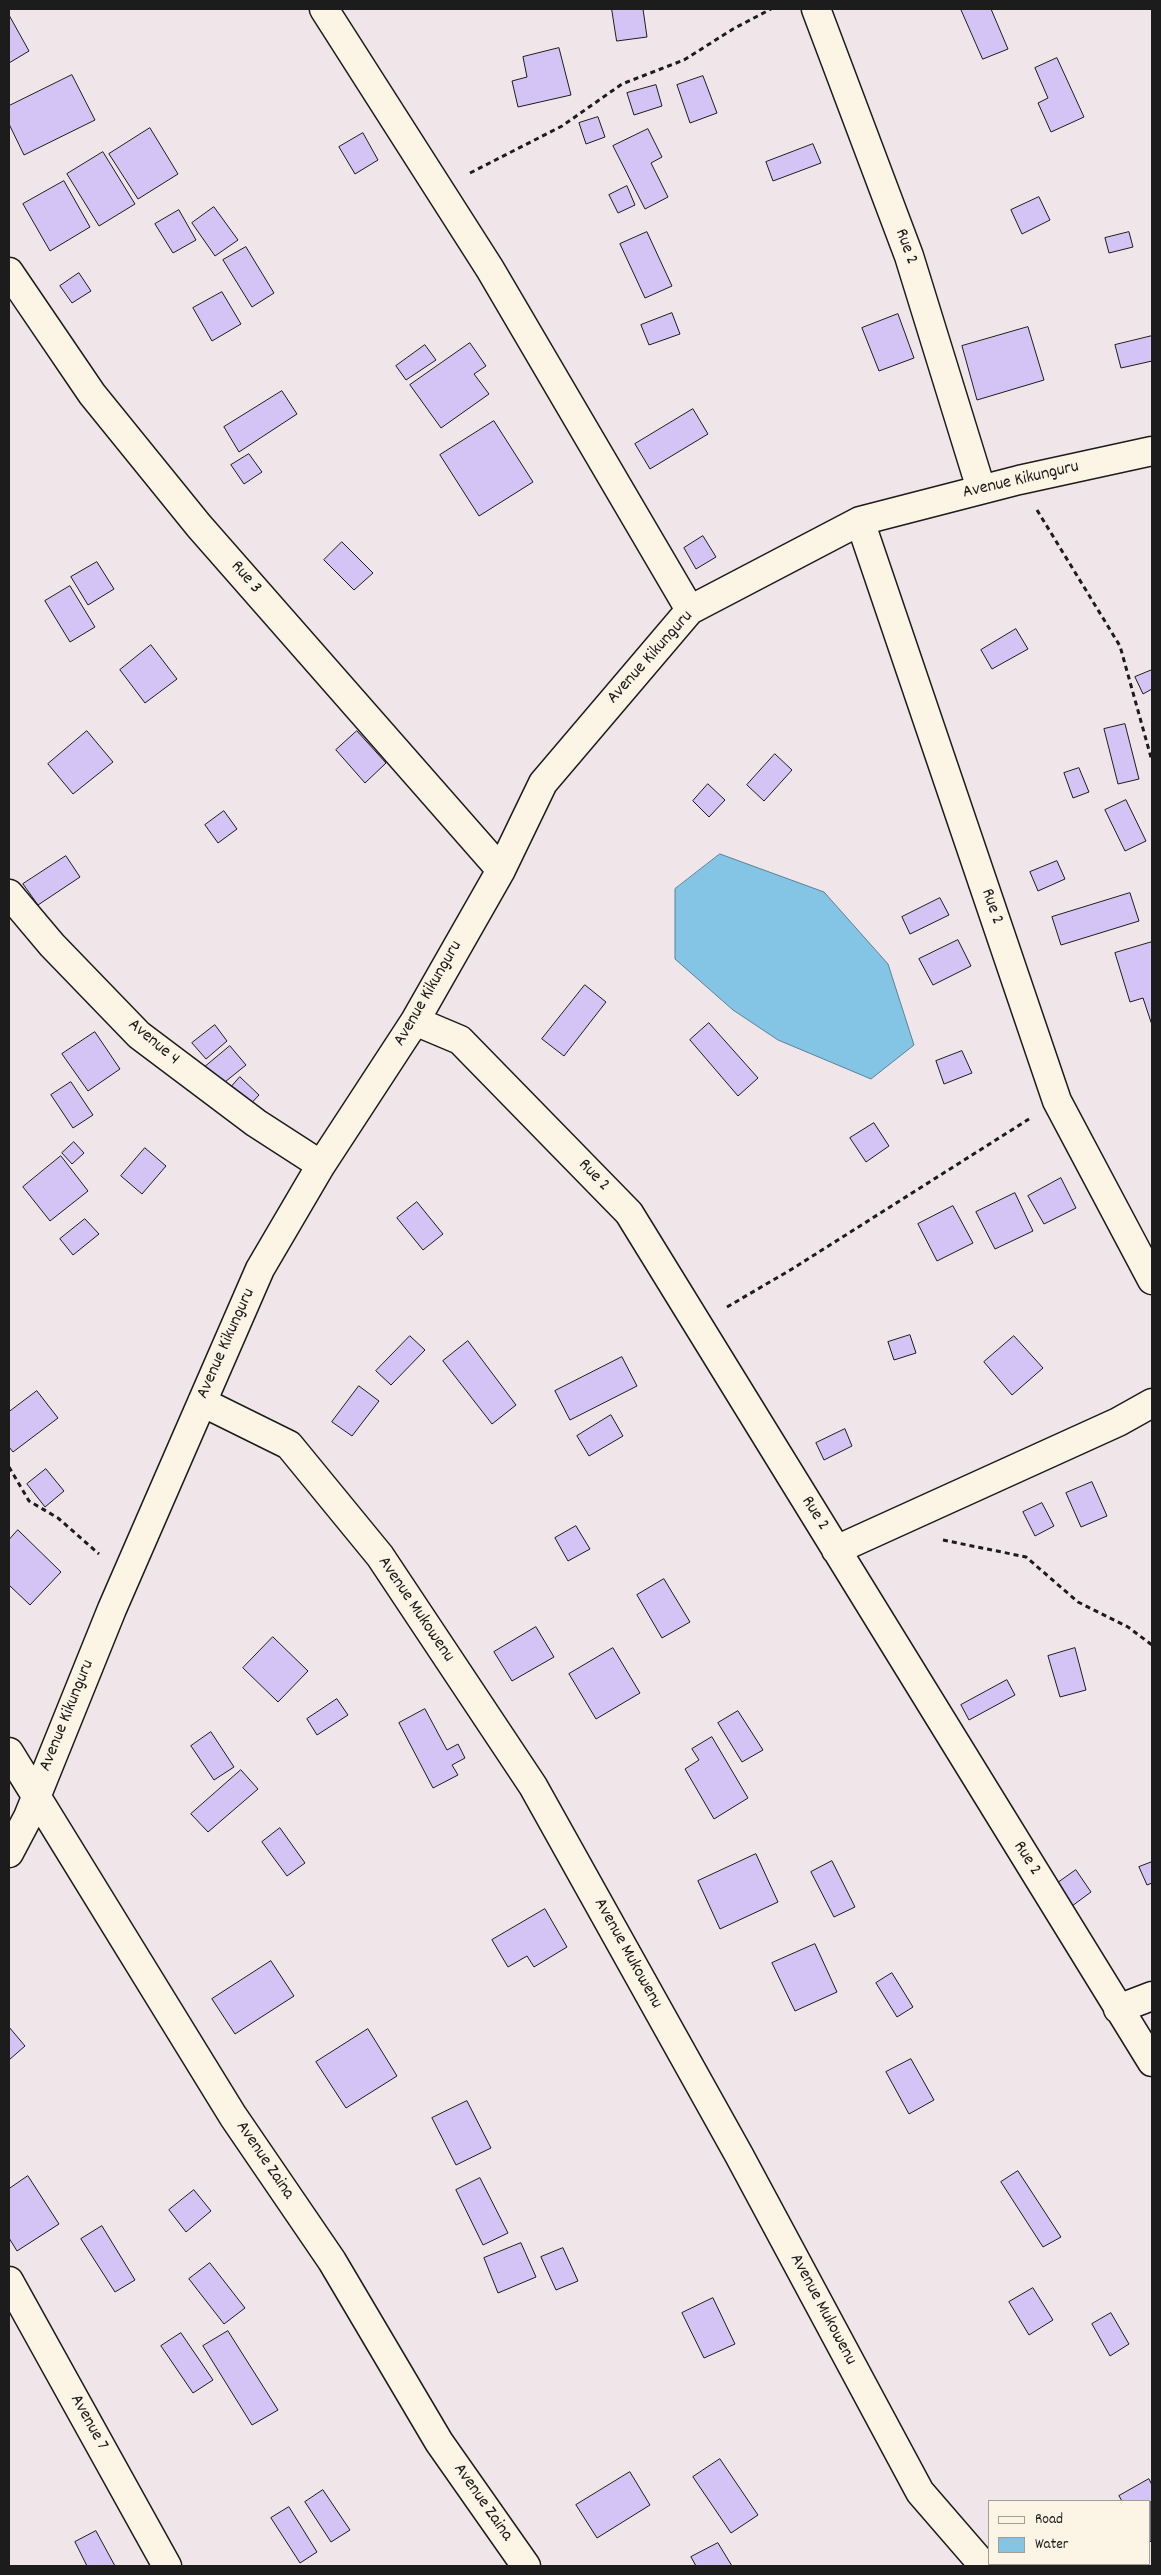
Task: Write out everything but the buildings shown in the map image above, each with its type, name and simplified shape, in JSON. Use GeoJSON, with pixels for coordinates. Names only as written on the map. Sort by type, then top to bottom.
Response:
{"type":"FeatureCollection","features":[{"type":"Feature","properties":{"kind":"street"},"geometry":{"type":"LineString","coordinates":[[324,9],[490,269],[690,610]]}},
{"type":"Feature","properties":{"kind":"street","name":"Rue 2"},"geometry":{"type":"LineString","coordinates":[[816,9],[909,256],[981,490]]}},
{"type":"Feature","properties":{"kind":"street","name":"Rue 3"},"geometry":{"type":"LineString","coordinates":[[9,272],[92,394],[199,526],[501,870]]}},
{"type":"Feature","properties":{"kind":"street","name":"Avenue Kikunguru"},"geometry":{"type":"LineString","coordinates":[[9,1853],[36,1796],[126,1578],[260,1269],[321,1165],[415,1021],[501,870],[543,783],[690,610],[860,521],[1018,480],[1152,451]]}},
{"type":"Feature","properties":{"kind":"street","name":"Rue 2"},"geometry":{"type":"LineString","coordinates":[[860,521],[1058,1102],[1152,1280]]}},
{"type":"Feature","properties":{"kind":"street","name":"Avenue 4"},"geometry":{"type":"LineString","coordinates":[[9,894],[52,945],[139,1035],[256,1123],[321,1165]]}},
{"type":"Feature","properties":{"kind":"street","name":"Rue 2"},"geometry":{"type":"LineString","coordinates":[[415,1021],[460,1040],[629,1213],[1152,2062]]}},
{"type":"Feature","properties":{"kind":"street","name":"Avenue Mukowenu"},"geometry":{"type":"LineString","coordinates":[[202,1402],[288,1445],[380,1556],[533,1786],[739,2154],[920,2492],[984,2566]]}},
{"type":"Feature","properties":{"kind":"street"},"geometry":{"type":"LineString","coordinates":[[836,1550],[1118,1422],[1152,1404]]}},
{"type":"Feature","properties":{"kind":"street","name":"Avenue Zaina"},"geometry":{"type":"LineString","coordinates":[[9,1752],[233,2116],[332,2261],[439,2442],[526,2566]]}},
{"type":"Feature","properties":{"kind":"street"},"geometry":{"type":"LineString","coordinates":[[1118,2009],[1152,1996]]}},
{"type":"Feature","properties":{"kind":"street","name":"Avenue 7"},"geometry":{"type":"LineString","coordinates":[[9,2281],[167,2566]]}},
{"type":"Feature","properties":{"kind":"path"},"geometry":{"type":"LineString","coordinates":[[439,187],[490,164],[562,126],[622,84],[684,60],[733,28],[771,9]]}},
{"type":"Feature","properties":{"kind":"path"},"geometry":{"type":"LineString","coordinates":[[1018,480],[1120,646],[1152,761]]}},
{"type":"Feature","properties":{"kind":"path"},"geometry":{"type":"LineString","coordinates":[[696,1324],[792,1269],[1058,1102]]}},
{"type":"Feature","properties":{"kind":"path"},"geometry":{"type":"LineString","coordinates":[[9,1467],[29,1501],[58,1518],[126,1578]]}},
{"type":"Feature","properties":{"kind":"path"},"geometry":{"type":"LineString","coordinates":[[938,1539],[1026,1557],[1078,1602],[1128,1627],[1152,1645]]}},
{"type":"Feature","properties":{"kind":"water"},"geometry":{"type":"Polygon","coordinates":[[[720,854],[824,892],[888,964],[914,1045],[871,1079],[778,1040],[733,1010],[675,959],[675,889],[720,854]]]}}]}
